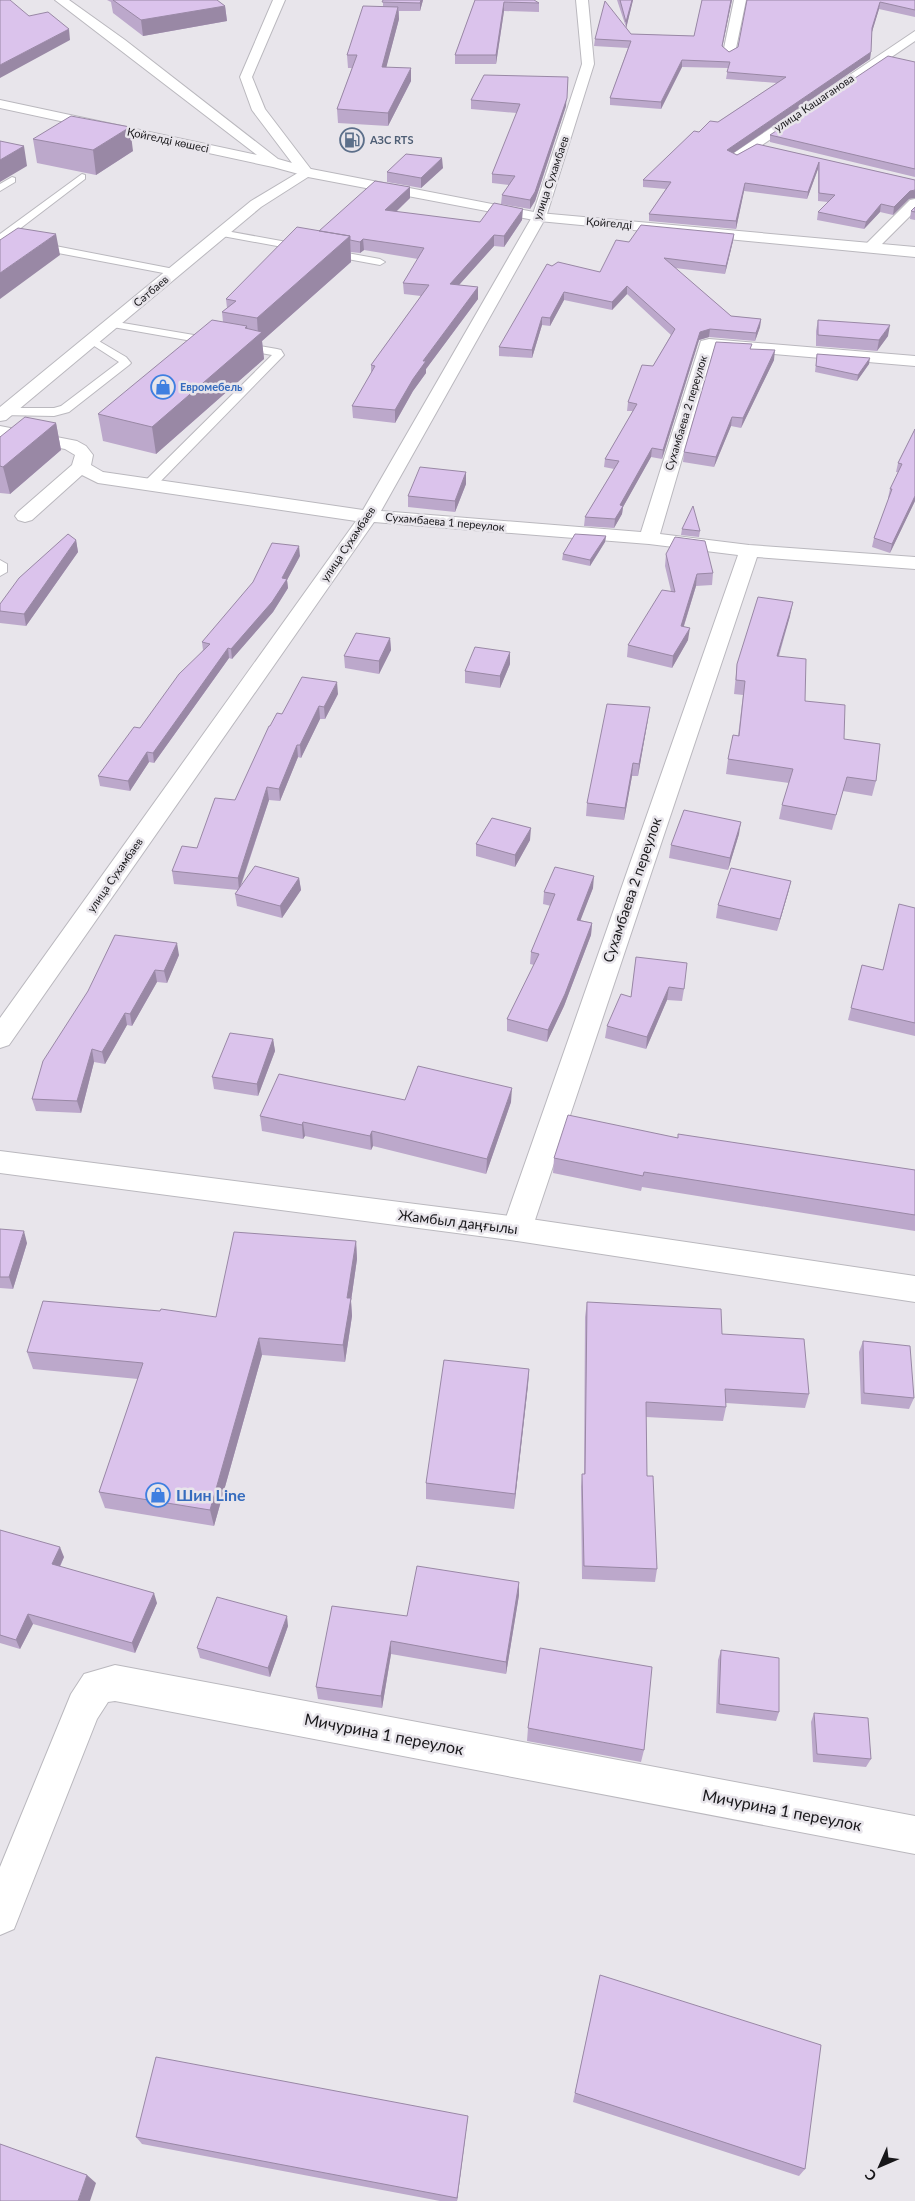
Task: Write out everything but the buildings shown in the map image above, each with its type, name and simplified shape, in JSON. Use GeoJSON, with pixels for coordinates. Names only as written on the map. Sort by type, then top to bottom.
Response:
{"type":"FeatureCollection","features":[{"type":"Feature","properties":{"kind":"street"},"geometry":{"type":"LineString","coordinates":[[62,0],[121,43],[276,163]]}},
{"type":"Feature","properties":{"kind":"street"},"geometry":{"type":"LineString","coordinates":[[279,0],[246,77],[259,110],[306,172]]}},
{"type":"Feature","properties":{"kind":"street","name":"улица Сухамбаев"},"geometry":{"type":"LineString","coordinates":[[0,1038],[369,516],[539,217],[588,64],[582,0]]}},
{"type":"Feature","properties":{"kind":"street"},"geometry":{"type":"LineString","coordinates":[[729,53],[740,0]]}},
{"type":"Feature","properties":{"kind":"street","name":"улица Кашаганова"},"geometry":{"type":"LineString","coordinates":[[735,157],[915,35]]}},
{"type":"Feature","properties":{"kind":"street","name":"Қойгелді көшесі"},"geometry":{"type":"LineString","coordinates":[[0,104],[276,163],[306,172]]}},
{"type":"Feature","properties":{"kind":"street"},"geometry":{"type":"LineString","coordinates":[[754,144],[773,148]]}},
{"type":"Feature","properties":{"kind":"street","name":"Қойгелді"},"geometry":{"type":"LineString","coordinates":[[306,172],[539,217],[915,252]]}},
{"type":"Feature","properties":{"kind":"street","name":"Сәтбаев"},"geometry":{"type":"LineString","coordinates":[[3,414],[256,204],[306,172]]}},
{"type":"Feature","properties":{"kind":"street"},"geometry":{"type":"LineString","coordinates":[[870,248],[915,203]]}},
{"type":"Feature","properties":{"kind":"street","name":"Сухамбаева 2 переулок"},"geometry":{"type":"LineString","coordinates":[[649,538],[709,344],[915,361]]}},
{"type":"Feature","properties":{"kind":"street"},"geometry":{"type":"LineString","coordinates":[[0,431],[71,445],[80,450],[84,455],[81,467],[25,516]]}},
{"type":"Feature","properties":{"kind":"street","name":"Сухамбаева 1 переулок"},"geometry":{"type":"LineString","coordinates":[[81,467],[98,477],[148,486],[369,516],[649,538],[749,551],[912,557]]}},
{"type":"Feature","properties":{"kind":"street","name":"Сухамбаева 2 переулок"},"geometry":{"type":"LineString","coordinates":[[517,1229],[749,551]]}},
{"type":"Feature","properties":{"kind":"street","name":"Жамбыл даңғылы"},"geometry":{"type":"LineString","coordinates":[[0,1162],[517,1229],[915,1289]]}},
{"type":"Feature","properties":{"kind":"street","name":"Мичурина 1 переулок"},"geometry":{"type":"LineString","coordinates":[[0,1915],[84,1707],[98,1687],[115,1684],[915,1835]]}},
{"type":"Feature","properties":{"kind":"lane"},"geometry":{"type":"LineString","coordinates":[[0,238],[82,178]]}},
{"type":"Feature","properties":{"kind":"lane"},"geometry":{"type":"LineString","coordinates":[[0,188],[12,180]]}},
{"type":"Feature","properties":{"kind":"lane"},"geometry":{"type":"LineString","coordinates":[[221,233],[380,262]]}},
{"type":"Feature","properties":{"kind":"lane"},"geometry":{"type":"LineString","coordinates":[[0,238],[174,272]]}},
{"type":"Feature","properties":{"kind":"lane"},"geometry":{"type":"LineString","coordinates":[[111,324],[277,352],[278,355],[148,486]]}},
{"type":"Feature","properties":{"kind":"lane"},"geometry":{"type":"LineString","coordinates":[[3,414],[54,412],[64,409],[125,363],[122,359],[92,340]]}},
{"type":"Feature","properties":{"kind":"lane"},"geometry":{"type":"LineString","coordinates":[[0,564],[0,572]]}},
{"type":"Feature","properties":{"kind":"place","name":"АЗС RTS"},"geometry":{"type":"Point","coordinates":[352,140]}},
{"type":"Feature","properties":{"kind":"place","name":"Евромебель"},"geometry":{"type":"Point","coordinates":[163,387]}},
{"type":"Feature","properties":{"kind":"place","name":"Шин Line"},"geometry":{"type":"Point","coordinates":[158,1495]}}]}
